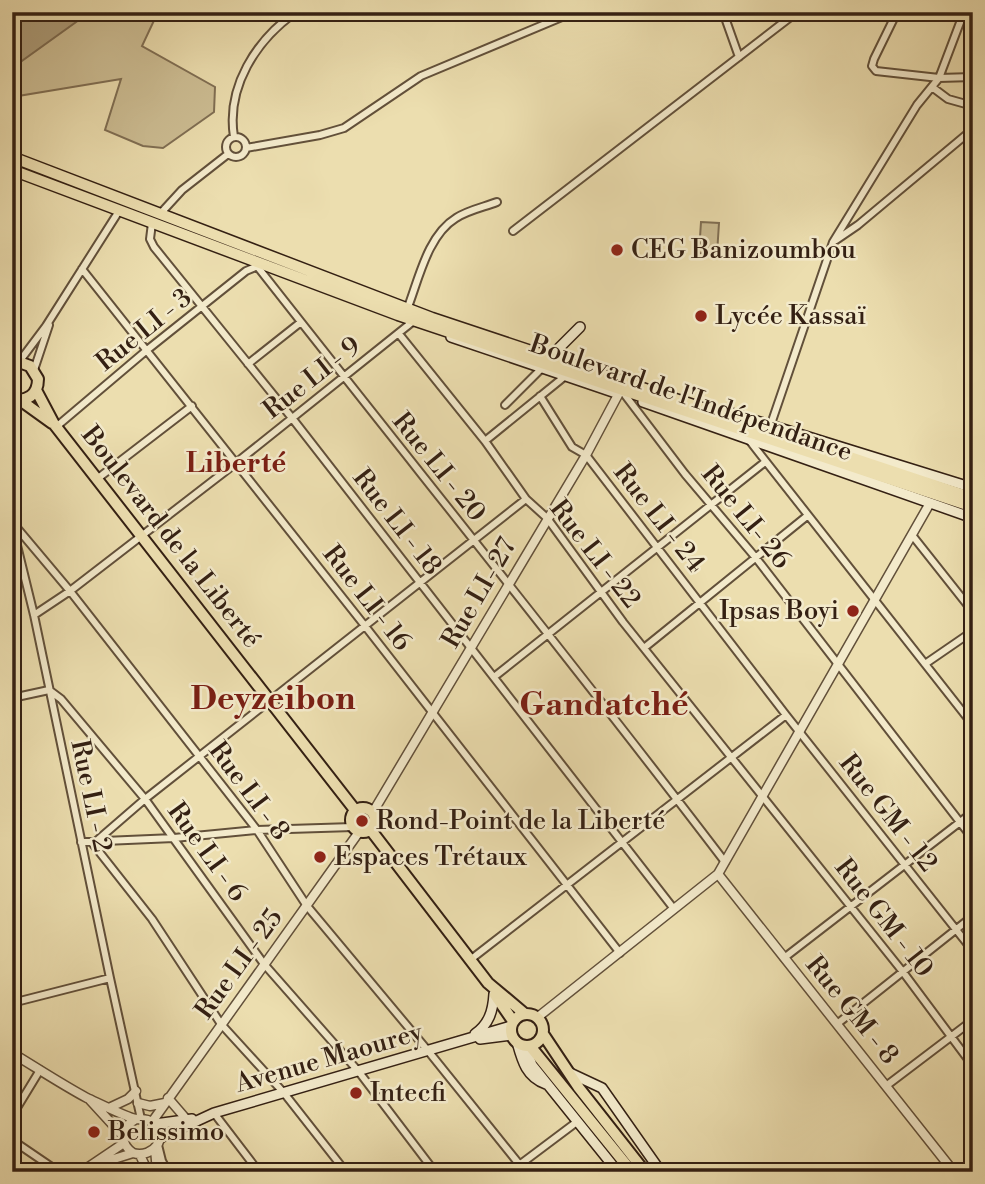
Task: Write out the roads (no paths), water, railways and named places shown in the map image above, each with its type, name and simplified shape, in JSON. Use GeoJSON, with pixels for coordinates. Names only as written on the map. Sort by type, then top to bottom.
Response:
{"type":"FeatureCollection","features":[{"type":"Feature","properties":{"kind":"highway"},"geometry":{"type":"LineString","coordinates":[[14,399],[27,399],[36,390],[38,380],[30,366],[15,363]]}},
{"type":"Feature","properties":{"kind":"highway","name":"Boulevard de la Liberté"},"geometry":{"type":"LineString","coordinates":[[36,390],[55,426],[355,810]]}},
{"type":"Feature","properties":{"kind":"highway","name":"Boulevard de la Liberté"},"geometry":{"type":"LineString","coordinates":[[14,399],[55,426]]}},
{"type":"Feature","properties":{"kind":"highway"},"geometry":{"type":"LineString","coordinates":[[361,829],[375,819],[373,812],[367,808],[355,810],[351,820],[470,960],[488,983],[518,1036],[632,1172]]}},
{"type":"Feature","properties":{"kind":"highway"},"geometry":{"type":"LineString","coordinates":[[488,983],[525,1014],[538,1017],[543,1025],[543,1034],[538,1042],[518,1036]]}},
{"type":"Feature","properties":{"kind":"highway"},"geometry":{"type":"LineString","coordinates":[[518,1036],[525,1014]]}},
{"type":"Feature","properties":{"kind":"highway"},"geometry":{"type":"LineString","coordinates":[[543,1034],[569,1073],[645,1172]]}},
{"type":"Feature","properties":{"kind":"main road","name":"Boulevard de l'Indépendance"},"geometry":{"type":"LineString","coordinates":[[12,156],[430,321],[652,396]]}},
{"type":"Feature","properties":{"kind":"main road","name":"Boulevard de l'Indépendance"},"geometry":{"type":"LineString","coordinates":[[12,170],[260,265],[552,354],[710,407],[973,488]]}},
{"type":"Feature","properties":{"kind":"main road","name":"Boulevard de l'Indépendance"},"geometry":{"type":"LineString","coordinates":[[402,309],[411,323],[973,518]]}},
{"type":"Feature","properties":{"kind":"main road"},"geometry":{"type":"LineString","coordinates":[[552,354],[580,327]]}},
{"type":"Feature","properties":{"kind":"main road"},"geometry":{"type":"LineString","coordinates":[[652,396],[710,407]]}},
{"type":"Feature","properties":{"kind":"main road"},"geometry":{"type":"LineString","coordinates":[[652,396],[733,427],[973,498]]}},
{"type":"Feature","properties":{"kind":"main road"},"geometry":{"type":"LineString","coordinates":[[652,396],[923,485],[973,507]]}},
{"type":"Feature","properties":{"kind":"main road"},"geometry":{"type":"LineString","coordinates":[[733,427],[781,450]]}},
{"type":"Feature","properties":{"kind":"main road"},"geometry":{"type":"LineString","coordinates":[[468,1039],[484,1026],[492,1012],[494,994]]}},
{"type":"Feature","properties":{"kind":"main road"},"geometry":{"type":"LineString","coordinates":[[518,1036],[523,1061],[530,1073],[551,1086],[618,1172]]}},
{"type":"Feature","properties":{"kind":"main road","name":"Avenue Maourey"},"geometry":{"type":"LineString","coordinates":[[158,1144],[201,1118],[215,1113],[468,1039],[518,1036]]}},
{"type":"Feature","properties":{"kind":"main road"},"geometry":{"type":"LineString","coordinates":[[569,1073],[602,1087],[661,1172]]}},
{"type":"Feature","properties":{"kind":"main road","name":"Avenue Maourey"},"geometry":{"type":"LineString","coordinates":[[153,1123],[201,1118]]}},
{"type":"Feature","properties":{"kind":"street"},"geometry":{"type":"LineString","coordinates":[[234,137],[236,93],[249,62],[267,37],[296,12]]}},
{"type":"Feature","properties":{"kind":"street"},"geometry":{"type":"LineString","coordinates":[[246,148],[344,128],[421,76],[574,12]]}},
{"type":"Feature","properties":{"kind":"street"},"geometry":{"type":"LineString","coordinates":[[723,12],[739,57]]}},
{"type":"Feature","properties":{"kind":"street"},"geometry":{"type":"LineString","coordinates":[[783,12],[785,21]]}},
{"type":"Feature","properties":{"kind":"street"},"geometry":{"type":"LineString","coordinates":[[513,231],[797,12]]}},
{"type":"Feature","properties":{"kind":"street"},"geometry":{"type":"LineString","coordinates":[[897,12],[874,59],[873,69],[939,78],[973,77]]}},
{"type":"Feature","properties":{"kind":"street"},"geometry":{"type":"LineString","coordinates":[[771,424],[833,242],[918,105],[939,78],[964,12]]}},
{"type":"Feature","properties":{"kind":"street"},"geometry":{"type":"LineString","coordinates":[[932,88],[948,99],[973,106]]}},
{"type":"Feature","properties":{"kind":"street"},"geometry":{"type":"LineString","coordinates":[[833,242],[858,225],[973,129]]}},
{"type":"Feature","properties":{"kind":"street"},"geometry":{"type":"LineString","coordinates":[[228,154],[237,157],[243,154],[246,148],[243,140],[234,137]]}},
{"type":"Feature","properties":{"kind":"street"},"geometry":{"type":"LineString","coordinates":[[228,154],[227,142],[234,137]]}},
{"type":"Feature","properties":{"kind":"street"},"geometry":{"type":"LineString","coordinates":[[160,214],[182,190],[228,154]]}},
{"type":"Feature","properties":{"kind":"street"},"geometry":{"type":"LineString","coordinates":[[402,309],[438,236],[460,216],[497,202]]}},
{"type":"Feature","properties":{"kind":"street"},"geometry":{"type":"LineString","coordinates":[[15,363],[52,317],[119,211]]}},
{"type":"Feature","properties":{"kind":"street","name":"Rue LI - 18"},"geometry":{"type":"LineString","coordinates":[[152,223],[151,243],[292,418],[674,909]]}},
{"type":"Feature","properties":{"kind":"street","name":"Rue LI - 3"},"geometry":{"type":"LineString","coordinates":[[55,426],[246,271],[260,265]]}},
{"type":"Feature","properties":{"kind":"street","name":"Rue LI - 20"},"geometry":{"type":"LineString","coordinates":[[260,265],[388,434],[725,862]]}},
{"type":"Feature","properties":{"kind":"street","name":"Rue LI - 16"},"geometry":{"type":"LineString","coordinates":[[82,269],[620,953]]}},
{"type":"Feature","properties":{"kind":"street"},"geometry":{"type":"LineString","coordinates":[[34,370],[52,317]]}},
{"type":"Feature","properties":{"kind":"street"},"geometry":{"type":"LineString","coordinates":[[248,364],[302,322]]}},
{"type":"Feature","properties":{"kind":"street","name":"Rue LI - 9"},"geometry":{"type":"LineString","coordinates":[[34,615],[236,463],[411,323]]}},
{"type":"Feature","properties":{"kind":"street","name":"Rue LI - 22"},"geometry":{"type":"LineString","coordinates":[[399,334],[485,441],[526,499],[547,518],[601,593],[762,796]]}},
{"type":"Feature","properties":{"kind":"street"},"geometry":{"type":"LineString","coordinates":[[505,405],[541,369]]}},
{"type":"Feature","properties":{"kind":"street"},"geometry":{"type":"LineString","coordinates":[[485,441],[564,377]]}},
{"type":"Feature","properties":{"kind":"street","name":"Rue LI- 27"},"geometry":{"type":"LineString","coordinates":[[373,812],[622,394]]}},
{"type":"Feature","properties":{"kind":"street","name":"Rue LI- 26"},"geometry":{"type":"LineString","coordinates":[[622,394],[756,558],[973,839]]}},
{"type":"Feature","properties":{"kind":"street","name":"Rue LI - 24"},"geometry":{"type":"LineString","coordinates":[[540,396],[572,447],[586,455],[800,731]]}},
{"type":"Feature","properties":{"kind":"street"},"geometry":{"type":"LineString","coordinates":[[97,480],[192,406]]}},
{"type":"Feature","properties":{"kind":"street"},"geometry":{"type":"LineString","coordinates":[[748,439],[973,725]]}},
{"type":"Feature","properties":{"kind":"street"},"geometry":{"type":"LineString","coordinates":[[494,677],[765,462]]}},
{"type":"Feature","properties":{"kind":"street"},"geometry":{"type":"LineString","coordinates":[[93,844],[145,799],[526,499]]}},
{"type":"Feature","properties":{"kind":"street"},"geometry":{"type":"LineString","coordinates":[[538,1017],[718,874],[930,503]]}},
{"type":"Feature","properties":{"kind":"street"},"geometry":{"type":"LineString","coordinates":[[644,648],[807,516]]}},
{"type":"Feature","properties":{"kind":"street","name":"Rue LI - 8"},"geometry":{"type":"LineString","coordinates":[[12,523],[69,591],[257,830],[307,906],[519,1164]]}},
{"type":"Feature","properties":{"kind":"street","name":"Rue LI - 2"},"geometry":{"type":"LineString","coordinates":[[12,523],[136,1091],[139,1119]]}},
{"type":"Feature","properties":{"kind":"street"},"geometry":{"type":"LineString","coordinates":[[912,535],[973,612]]}},
{"type":"Feature","properties":{"kind":"street"},"geometry":{"type":"LineString","coordinates":[[925,664],[973,631]]}},
{"type":"Feature","properties":{"kind":"street"},"geometry":{"type":"LineString","coordinates":[[12,698],[49,690]]}},
{"type":"Feature","properties":{"kind":"street","name":"Rue LI - 6"},"geometry":{"type":"LineString","coordinates":[[49,690],[69,707],[145,799],[264,964],[359,1072],[435,1172]]}},
{"type":"Feature","properties":{"kind":"street"},"geometry":{"type":"LineString","coordinates":[[470,960],[786,715]]}},
{"type":"Feature","properties":{"kind":"street","name":"Rue GM - 12"},"geometry":{"type":"LineString","coordinates":[[800,731],[973,951]]}},
{"type":"Feature","properties":{"kind":"street","name":"Rue GM - 10"},"geometry":{"type":"LineString","coordinates":[[762,796],[903,972],[973,1066]]}},
{"type":"Feature","properties":{"kind":"street"},"geometry":{"type":"LineString","coordinates":[[784,958],[973,812]]}},
{"type":"Feature","properties":{"kind":"street"},"geometry":{"type":"LineString","coordinates":[[81,842],[93,844],[257,830],[361,829]]}},
{"type":"Feature","properties":{"kind":"street","name":"Rue LI - 25"},"geometry":{"type":"LineString","coordinates":[[153,1123],[361,829]]}},
{"type":"Feature","properties":{"kind":"street"},"geometry":{"type":"LineString","coordinates":[[93,844],[152,919],[221,1024],[284,1093],[345,1172]]}},
{"type":"Feature","properties":{"kind":"street","name":"Rue GM - 8"},"geometry":{"type":"LineString","coordinates":[[718,874],[954,1172]]}},
{"type":"Feature","properties":{"kind":"street"},"geometry":{"type":"LineString","coordinates":[[836,1024],[973,916]]}},
{"type":"Feature","properties":{"kind":"street"},"geometry":{"type":"LineString","coordinates":[[12,1003],[110,978]]}},
{"type":"Feature","properties":{"kind":"street"},"geometry":{"type":"LineString","coordinates":[[886,1086],[973,1020]]}},
{"type":"Feature","properties":{"kind":"street"},"geometry":{"type":"LineString","coordinates":[[12,1053],[88,1098],[153,1123],[162,1161],[168,1172]]}},
{"type":"Feature","properties":{"kind":"street"},"geometry":{"type":"LineString","coordinates":[[12,1116],[40,1070]]}},
{"type":"Feature","properties":{"kind":"street"},"geometry":{"type":"LineString","coordinates":[[111,1107],[128,1099],[136,1091]]}},
{"type":"Feature","properties":{"kind":"street"},"geometry":{"type":"LineString","coordinates":[[88,1098],[137,1154],[148,1172]]}},
{"type":"Feature","properties":{"kind":"street"},"geometry":{"type":"LineString","coordinates":[[138,1103],[150,1106],[166,1101],[187,1120]]}},
{"type":"Feature","properties":{"kind":"street"},"geometry":{"type":"LineString","coordinates":[[215,1113],[259,1172]]}},
{"type":"Feature","properties":{"kind":"street"},"geometry":{"type":"LineString","coordinates":[[81,1172],[94,1165],[123,1140],[125,1128],[139,1119]]}},
{"type":"Feature","properties":{"kind":"street"},"geometry":{"type":"LineString","coordinates":[[510,1172],[578,1121]]}},
{"type":"Feature","properties":{"kind":"street"},"geometry":{"type":"LineString","coordinates":[[12,1140],[59,1172]]}},
{"type":"Feature","properties":{"kind":"street"},"geometry":{"type":"LineString","coordinates":[[94,1165],[137,1154],[158,1144]]}},
{"type":"Feature","properties":{"kind":"street"},"geometry":{"type":"LineString","coordinates":[[157,1172],[158,1144]]}},
{"type":"Feature","properties":{"kind":"place","name":"CEG Banizoumbou"},"geometry":{"type":"Point","coordinates":[617,250]}},
{"type":"Feature","properties":{"kind":"place","name":"Lycée Kassaï"},"geometry":{"type":"Point","coordinates":[701,316]}},
{"type":"Feature","properties":{"kind":"place","name":"Ipsas Boyi"},"geometry":{"type":"Point","coordinates":[853,611]}},
{"type":"Feature","properties":{"kind":"place","name":"Rond-Point de la Liberté"},"geometry":{"type":"Point","coordinates":[362,821]}},
{"type":"Feature","properties":{"kind":"place","name":"Espaces Trétaux"},"geometry":{"type":"Point","coordinates":[320,857]}},
{"type":"Feature","properties":{"kind":"place","name":"Intecfi"},"geometry":{"type":"Point","coordinates":[356,1093]}},
{"type":"Feature","properties":{"kind":"place","name":"Belissimo"},"geometry":{"type":"Point","coordinates":[94,1132]}},
{"type":"Feature","properties":{"kind":"district","name":"Liberté"},"geometry":{"type":"Point","coordinates":[236,463]}},
{"type":"Feature","properties":{"kind":"district","name":"Deyzeibon"},"geometry":{"type":"Point","coordinates":[273,699]}},
{"type":"Feature","properties":{"kind":"district","name":"Gandatché"},"geometry":{"type":"Point","coordinates":[604,705]}}]}
